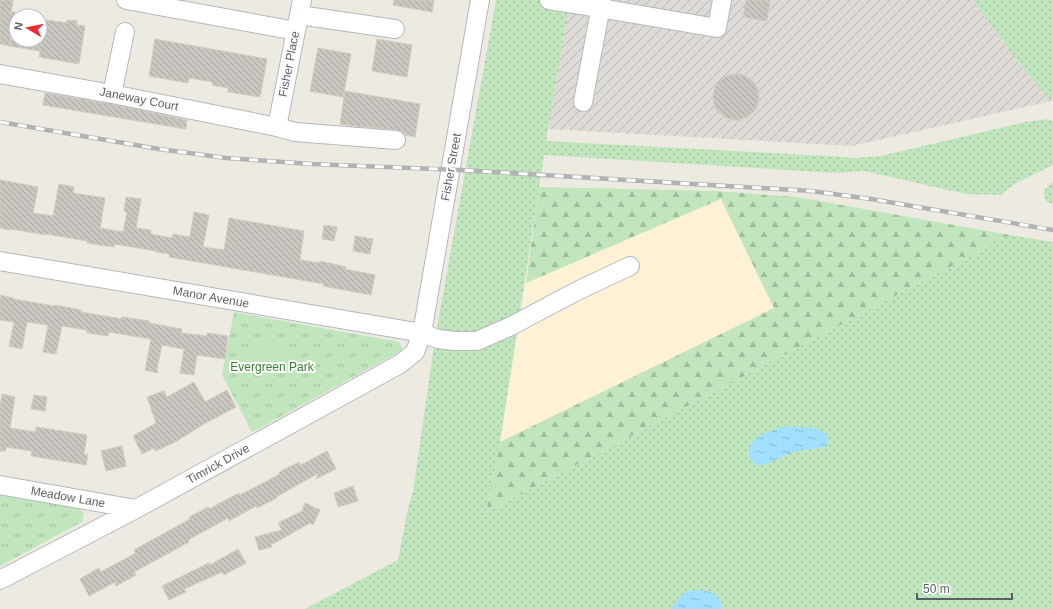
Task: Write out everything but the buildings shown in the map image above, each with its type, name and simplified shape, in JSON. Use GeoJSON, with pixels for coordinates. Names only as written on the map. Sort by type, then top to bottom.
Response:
{"type":"FeatureCollection","features":[{"type":"Feature","properties":{"kind":"street"},"geometry":{"type":"LineString","coordinates":[[126,0],[299,15],[395,29]]}},
{"type":"Feature","properties":{"kind":"street","name":"Fisher Street"},"geometry":{"type":"LineString","coordinates":[[422,333],[480,0]]}},
{"type":"Feature","properties":{"kind":"street"},"geometry":{"type":"LineString","coordinates":[[549,0],[601,4],[717,28],[722,0]]}},
{"type":"Feature","properties":{"kind":"street"},"geometry":{"type":"LineString","coordinates":[[583,102],[601,4]]}},
{"type":"Feature","properties":{"kind":"street","name":"Fisher Place"},"geometry":{"type":"LineString","coordinates":[[277,127],[299,15]]}},
{"type":"Feature","properties":{"kind":"street"},"geometry":{"type":"LineString","coordinates":[[112,94],[125,32]]}},
{"type":"Feature","properties":{"kind":"street","name":"Janeway Court"},"geometry":{"type":"LineString","coordinates":[[0,74],[112,94],[277,127],[295,132],[396,140]]}},
{"type":"Feature","properties":{"kind":"street","name":"Manor Avenue"},"geometry":{"type":"LineString","coordinates":[[0,261],[422,333],[438,339],[454,341],[477,341],[511,326],[577,291],[630,266]]}},
{"type":"Feature","properties":{"kind":"street","name":"Timrick Drive"},"geometry":{"type":"LineString","coordinates":[[0,580],[136,509],[400,364],[415,352],[422,333]]}},
{"type":"Feature","properties":{"kind":"street","name":"Meadow Lane"},"geometry":{"type":"LineString","coordinates":[[0,485],[136,509]]}},
{"type":"Feature","properties":{"kind":"shaded area"},"geometry":{"type":"Polygon","coordinates":[[[570,0],[973,0],[1021,66],[1051,101],[852,146],[548,129],[570,0]]]}},
{"type":"Feature","properties":{"kind":"shaded area"},"geometry":{"type":"Polygon","coordinates":[[[721,199],[774,308],[500,442],[526,283],[721,199]]]}},
{"type":"Feature","properties":{"kind":"green space"},"geometry":{"type":"Polygon","coordinates":[[[496,0],[570,0],[546,141],[853,158],[881,156],[1025,122],[1047,119],[1053,121],[1053,165],[1014,184],[1001,195],[966,194],[864,171],[837,173],[544,155],[500,442],[486,513],[1010,235],[1053,242],[1053,609],[305,609],[398,560],[408,508],[413,492],[435,339],[496,0]]]}},
{"type":"Feature","properties":{"kind":"green space"},"geometry":{"type":"Polygon","coordinates":[[[973,0],[1053,0],[1053,101],[1051,101],[1021,66],[973,0]]]}},
{"type":"Feature","properties":{"kind":"green space"},"geometry":{"type":"Polygon","coordinates":[[[1053,182],[1053,204],[1047,202],[1044,193],[1053,182]]]}},
{"type":"Feature","properties":{"kind":"green space"},"geometry":{"type":"Polygon","coordinates":[[[539,187],[715,191],[797,197],[1010,235],[486,513],[500,442],[774,308],[721,199],[526,283],[539,187]]]}},
{"type":"Feature","properties":{"kind":"green space","name":"Evergreen Park"},"geometry":{"type":"Polygon","coordinates":[[[234,312],[399,342],[402,347],[401,351],[252,432],[222,375],[234,312]]]}},
{"type":"Feature","properties":{"kind":"green space"},"geometry":{"type":"Polygon","coordinates":[[[275,338],[288,359],[265,373],[252,352],[275,338]]]}},
{"type":"Feature","properties":{"kind":"green space"},"geometry":{"type":"Polygon","coordinates":[[[0,494],[78,508],[84,513],[82,522],[0,566],[0,494]]]}},
{"type":"Feature","properties":{"kind":"water"},"geometry":{"type":"Polygon","coordinates":[[[783,427],[804,427],[820,430],[828,439],[827,446],[793,452],[767,464],[759,465],[754,463],[750,458],[749,451],[753,440],[765,433],[783,427]]]}},
{"type":"Feature","properties":{"kind":"water"},"geometry":{"type":"Polygon","coordinates":[[[699,590],[712,593],[718,597],[722,609],[670,609],[686,592],[699,590]]]}},
{"type":"Feature","properties":{"kind":"railway"},"geometry":{"type":"LineString","coordinates":[[0,122],[159,149],[226,158],[311,164],[460,170],[811,191],[871,199],[1053,230]]}}]}
